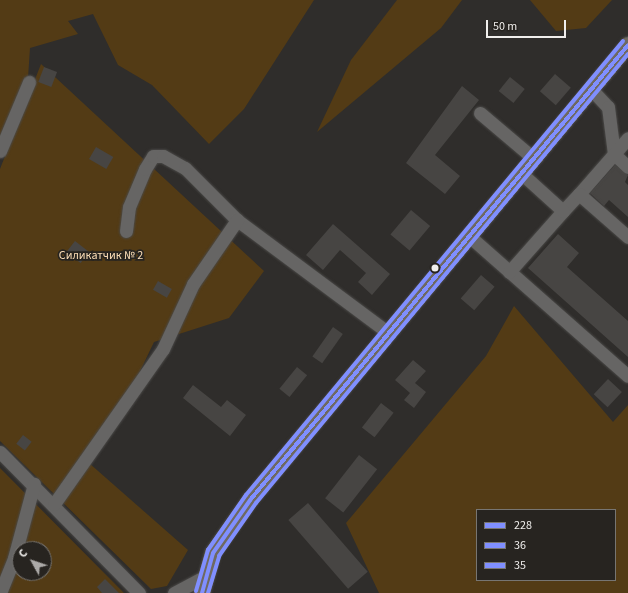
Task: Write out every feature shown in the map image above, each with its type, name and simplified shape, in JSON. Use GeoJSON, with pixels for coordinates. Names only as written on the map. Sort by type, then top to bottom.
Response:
{"type":"FeatureCollection","features":[{"type":"Feature","properties":{"kind":"main road"},"geometry":{"type":"LineString","coordinates":[[202,593],[204,577],[223,536],[387,332],[628,45]]}},
{"type":"Feature","properties":{"kind":"street"},"geometry":{"type":"LineString","coordinates":[[0,152],[29,82]]}},
{"type":"Feature","properties":{"kind":"street"},"geometry":{"type":"LineString","coordinates":[[591,89],[608,107],[614,154],[628,167]]}},
{"type":"Feature","properties":{"kind":"street"},"geometry":{"type":"LineString","coordinates":[[480,113],[533,158]]}},
{"type":"Feature","properties":{"kind":"street"},"geometry":{"type":"LineString","coordinates":[[509,272],[628,138]]}},
{"type":"Feature","properties":{"kind":"street"},"geometry":{"type":"LineString","coordinates":[[126,231],[129,206],[152,156],[163,156],[185,168],[237,220],[387,332]]}},
{"type":"Feature","properties":{"kind":"street"},"geometry":{"type":"LineString","coordinates":[[521,173],[563,211]]}},
{"type":"Feature","properties":{"kind":"street"},"geometry":{"type":"LineString","coordinates":[[579,194],[628,237]]}},
{"type":"Feature","properties":{"kind":"street"},"geometry":{"type":"LineString","coordinates":[[54,504],[163,349],[193,284],[237,220]]}},
{"type":"Feature","properties":{"kind":"street"},"geometry":{"type":"LineString","coordinates":[[468,235],[628,376]]}},
{"type":"Feature","properties":{"kind":"street"},"geometry":{"type":"LineString","coordinates":[[0,452],[54,504],[139,593]]}},
{"type":"Feature","properties":{"kind":"street"},"geometry":{"type":"LineString","coordinates":[[0,593],[14,558],[34,484]]}},
{"type":"Feature","properties":{"kind":"street"},"geometry":{"type":"LineString","coordinates":[[174,593],[204,577]]}},
{"type":"Feature","properties":{"kind":"green space"},"geometry":{"type":"Polygon","coordinates":[[[0,0],[314,0],[244,109],[209,144],[152,85],[118,65],[93,14],[68,21],[78,34],[30,48],[28,78],[0,148],[0,0]]]}},
{"type":"Feature","properties":{"kind":"green space"},"geometry":{"type":"Polygon","coordinates":[[[397,0],[462,0],[441,28],[317,132],[351,60],[397,0]]]}},
{"type":"Feature","properties":{"kind":"green space"},"geometry":{"type":"Polygon","coordinates":[[[530,0],[612,0],[586,28],[556,31],[530,0]]]}},
{"type":"Feature","properties":{"kind":"green space","name":"Силикатчик № 2"},"geometry":{"type":"Polygon","coordinates":[[[41,64],[264,271],[229,318],[154,342],[132,388],[81,456],[188,550],[167,586],[151,589],[0,441],[0,169],[41,64]]]}},
{"type":"Feature","properties":{"kind":"green space"},"geometry":{"type":"Polygon","coordinates":[[[514,306],[613,422],[628,405],[628,593],[379,593],[346,523],[486,356],[514,306]]]}},
{"type":"Feature","properties":{"kind":"green space"},"geometry":{"type":"Polygon","coordinates":[[[0,468],[124,593],[0,593],[0,468]]]}},
{"type":"Feature","properties":{"kind":"building"},"geometry":{"type":"Polygon","coordinates":[[[44,67],[57,72],[51,87],[38,82],[44,67]]]}},
{"type":"Feature","properties":{"kind":"building"},"geometry":{"type":"Polygon","coordinates":[[[555,74],[571,88],[556,105],[540,91],[555,74]]]}},
{"type":"Feature","properties":{"kind":"building"},"geometry":{"type":"Polygon","coordinates":[[[510,77],[525,89],[513,103],[499,91],[510,77]]]}},
{"type":"Feature","properties":{"kind":"building"},"geometry":{"type":"Polygon","coordinates":[[[462,86],[479,100],[435,155],[460,176],[445,194],[406,163],[462,86]]]}},
{"type":"Feature","properties":{"kind":"building"},"geometry":{"type":"Polygon","coordinates":[[[96,147],[113,157],[106,169],[89,159],[96,147]]]}},
{"type":"Feature","properties":{"kind":"building"},"geometry":{"type":"Polygon","coordinates":[[[615,165],[628,175],[625,182],[628,185],[628,217],[609,200],[604,206],[590,193],[615,165]]]}},
{"type":"Feature","properties":{"kind":"building"},"geometry":{"type":"Polygon","coordinates":[[[411,210],[430,226],[410,251],[390,235],[411,210]]]}},
{"type":"Feature","properties":{"kind":"building"},"geometry":{"type":"Polygon","coordinates":[[[333,224],[390,274],[372,295],[358,282],[366,273],[340,250],[323,270],[306,255],[333,224]]]}},
{"type":"Feature","properties":{"kind":"building"},"geometry":{"type":"Polygon","coordinates":[[[558,234],[579,253],[567,267],[628,321],[628,357],[528,268],[558,234]]]}},
{"type":"Feature","properties":{"kind":"building"},"geometry":{"type":"Polygon","coordinates":[[[75,241],[89,252],[81,263],[66,252],[75,241]]]}},
{"type":"Feature","properties":{"kind":"building"},"geometry":{"type":"Polygon","coordinates":[[[481,275],[495,287],[474,310],[461,298],[481,275]]]}},
{"type":"Feature","properties":{"kind":"building"},"geometry":{"type":"Polygon","coordinates":[[[158,281],[172,289],[167,298],[153,290],[158,281]]]}},
{"type":"Feature","properties":{"kind":"building"},"geometry":{"type":"Polygon","coordinates":[[[333,327],[343,334],[322,363],[312,356],[333,327]]]}},
{"type":"Feature","properties":{"kind":"building"},"geometry":{"type":"Polygon","coordinates":[[[413,360],[426,371],[415,383],[426,392],[414,408],[404,400],[410,393],[395,380],[413,360]]]}},
{"type":"Feature","properties":{"kind":"building"},"geometry":{"type":"Polygon","coordinates":[[[297,367],[307,375],[289,397],[279,389],[297,367]]]}},
{"type":"Feature","properties":{"kind":"building"},"geometry":{"type":"Polygon","coordinates":[[[608,379],[622,392],[608,407],[594,394],[608,379]]]}},
{"type":"Feature","properties":{"kind":"building"},"geometry":{"type":"Polygon","coordinates":[[[193,385],[221,407],[227,400],[246,415],[230,436],[183,398],[193,385]]]}},
{"type":"Feature","properties":{"kind":"building"},"geometry":{"type":"Polygon","coordinates":[[[381,403],[394,413],[375,437],[362,427],[381,403]]]}},
{"type":"Feature","properties":{"kind":"building"},"geometry":{"type":"Polygon","coordinates":[[[23,435],[32,442],[25,450],[16,444],[23,435]]]}},
{"type":"Feature","properties":{"kind":"building"},"geometry":{"type":"Polygon","coordinates":[[[359,455],[377,469],[343,513],[325,498],[359,455]]]}},
{"type":"Feature","properties":{"kind":"building"},"geometry":{"type":"Polygon","coordinates":[[[308,503],[368,572],[348,589],[288,520],[308,503]]]}},
{"type":"Feature","properties":{"kind":"building"},"geometry":{"type":"Polygon","coordinates":[[[105,579],[119,593],[102,593],[97,587],[105,579]]]}},
{"type":"Feature","properties":{"kind":"transit line","name":"35"},"geometry":{"type":"LineString","coordinates":[[196,591],[208,550],[246,495],[623,41]]}},
{"type":"Feature","properties":{"kind":"transit line","name":"228"},"geometry":{"type":"LineString","coordinates":[[202,593],[213,553],[251,499],[628,45]]}},
{"type":"Feature","properties":{"kind":"transit line","name":"36"},"geometry":{"type":"LineString","coordinates":[[208,593],[219,556],[256,503],[628,54]]}}]}
